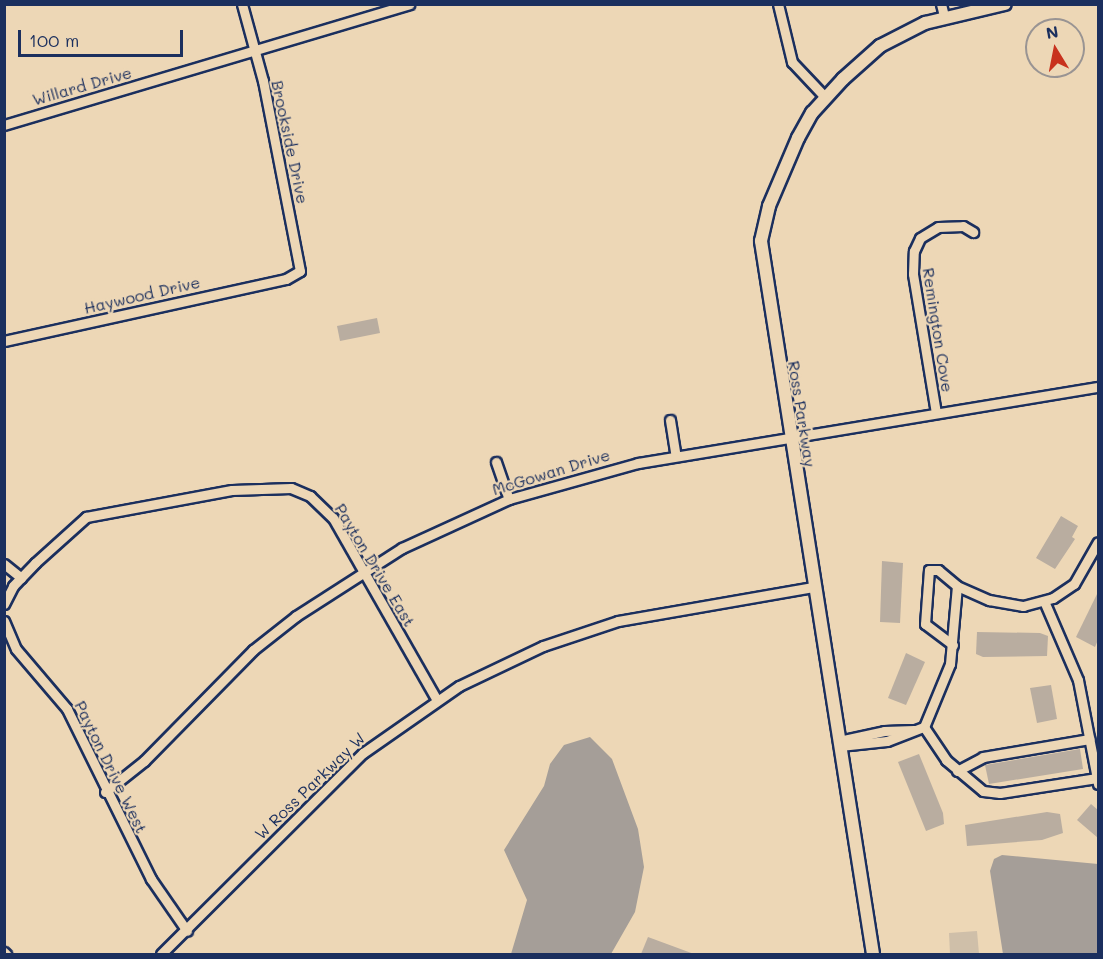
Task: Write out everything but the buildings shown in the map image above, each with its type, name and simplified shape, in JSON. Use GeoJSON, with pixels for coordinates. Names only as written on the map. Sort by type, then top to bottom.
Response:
{"type":"FeatureCollection","features":[{"type":"Feature","properties":{"kind":"street","name":"Brookside Drive"},"geometry":{"type":"LineString","coordinates":[[242,4],[301,259],[300,271],[286,279]]}},
{"type":"Feature","properties":{"kind":"street","name":"Willard Drive"},"geometry":{"type":"LineString","coordinates":[[4,125],[410,4]]}},
{"type":"Feature","properties":{"kind":"street"},"geometry":{"type":"LineString","coordinates":[[778,4],[792,62],[825,97]]}},
{"type":"Feature","properties":{"kind":"street","name":"Ross Parkway"},"geometry":{"type":"LineString","coordinates":[[873,954],[789,438],[761,241],[785,166],[812,113],[825,97],[879,46],[943,10],[1005,4]]}},
{"type":"Feature","properties":{"kind":"street","name":"Remington Cove"},"geometry":{"type":"LineString","coordinates":[[936,413],[913,274],[914,251],[920,238],[938,227],[963,226],[973,232]]}},
{"type":"Feature","properties":{"kind":"street","name":"Haywood Drive"},"geometry":{"type":"LineString","coordinates":[[4,341],[286,279]]}},
{"type":"Feature","properties":{"kind":"street","name":"McGowan Drive"},"geometry":{"type":"LineString","coordinates":[[105,792],[144,761],[253,650],[363,572],[427,535],[509,498],[586,475],[676,456],[1098,387]]}},
{"type":"Feature","properties":{"kind":"street"},"geometry":{"type":"LineString","coordinates":[[670,420],[676,456]]}},
{"type":"Feature","properties":{"kind":"street"},"geometry":{"type":"LineString","coordinates":[[496,462],[509,498]]}},
{"type":"Feature","properties":{"kind":"street","name":"Payton Drive East"},"geometry":{"type":"LineString","coordinates":[[21,578],[86,517],[257,487],[291,488],[319,503],[363,572],[437,699]]}},
{"type":"Feature","properties":{"kind":"street"},"geometry":{"type":"LineString","coordinates":[[953,645],[925,624],[927,573],[938,570],[957,585],[1009,605],[1044,601],[1074,584],[1098,542]]}},
{"type":"Feature","properties":{"kind":"street"},"geometry":{"type":"LineString","coordinates":[[4,564],[21,578],[4,604]]}},
{"type":"Feature","properties":{"kind":"street"},"geometry":{"type":"LineString","coordinates":[[839,743],[887,741],[920,729],[953,645],[957,585]]}},
{"type":"Feature","properties":{"kind":"street","name":"W Ross Parkway W"},"geometry":{"type":"LineString","coordinates":[[161,954],[187,931],[343,772],[437,699],[510,660],[596,628],[671,610],[813,587]]}},
{"type":"Feature","properties":{"kind":"street"},"geometry":{"type":"LineString","coordinates":[[920,729],[957,771],[991,793],[1097,782],[1078,680],[1044,601]]}},
{"type":"Feature","properties":{"kind":"street","name":"Payton Drive West"},"geometry":{"type":"LineString","coordinates":[[4,621],[16,649],[63,704],[105,792],[165,903],[187,931]]}},
{"type":"Feature","properties":{"kind":"street"},"geometry":{"type":"LineString","coordinates":[[957,771],[983,757],[1089,738]]}},
{"type":"Feature","properties":{"kind":"shaded area"},"geometry":{"type":"Polygon","coordinates":[[[590,737],[612,759],[638,829],[644,867],[635,912],[611,954],[511,954],[527,900],[504,850],[544,786],[550,764],[564,745],[590,737]]]}},
{"type":"Feature","properties":{"kind":"shaded area"},"geometry":{"type":"Polygon","coordinates":[[[1002,855],[1098,864],[1098,954],[1003,954],[990,871],[994,859],[1002,855]]]}},
{"type":"Feature","properties":{"kind":"shaded area"},"geometry":{"type":"Polygon","coordinates":[[[977,931],[979,954],[950,954],[949,933],[977,931]]]}}]}
